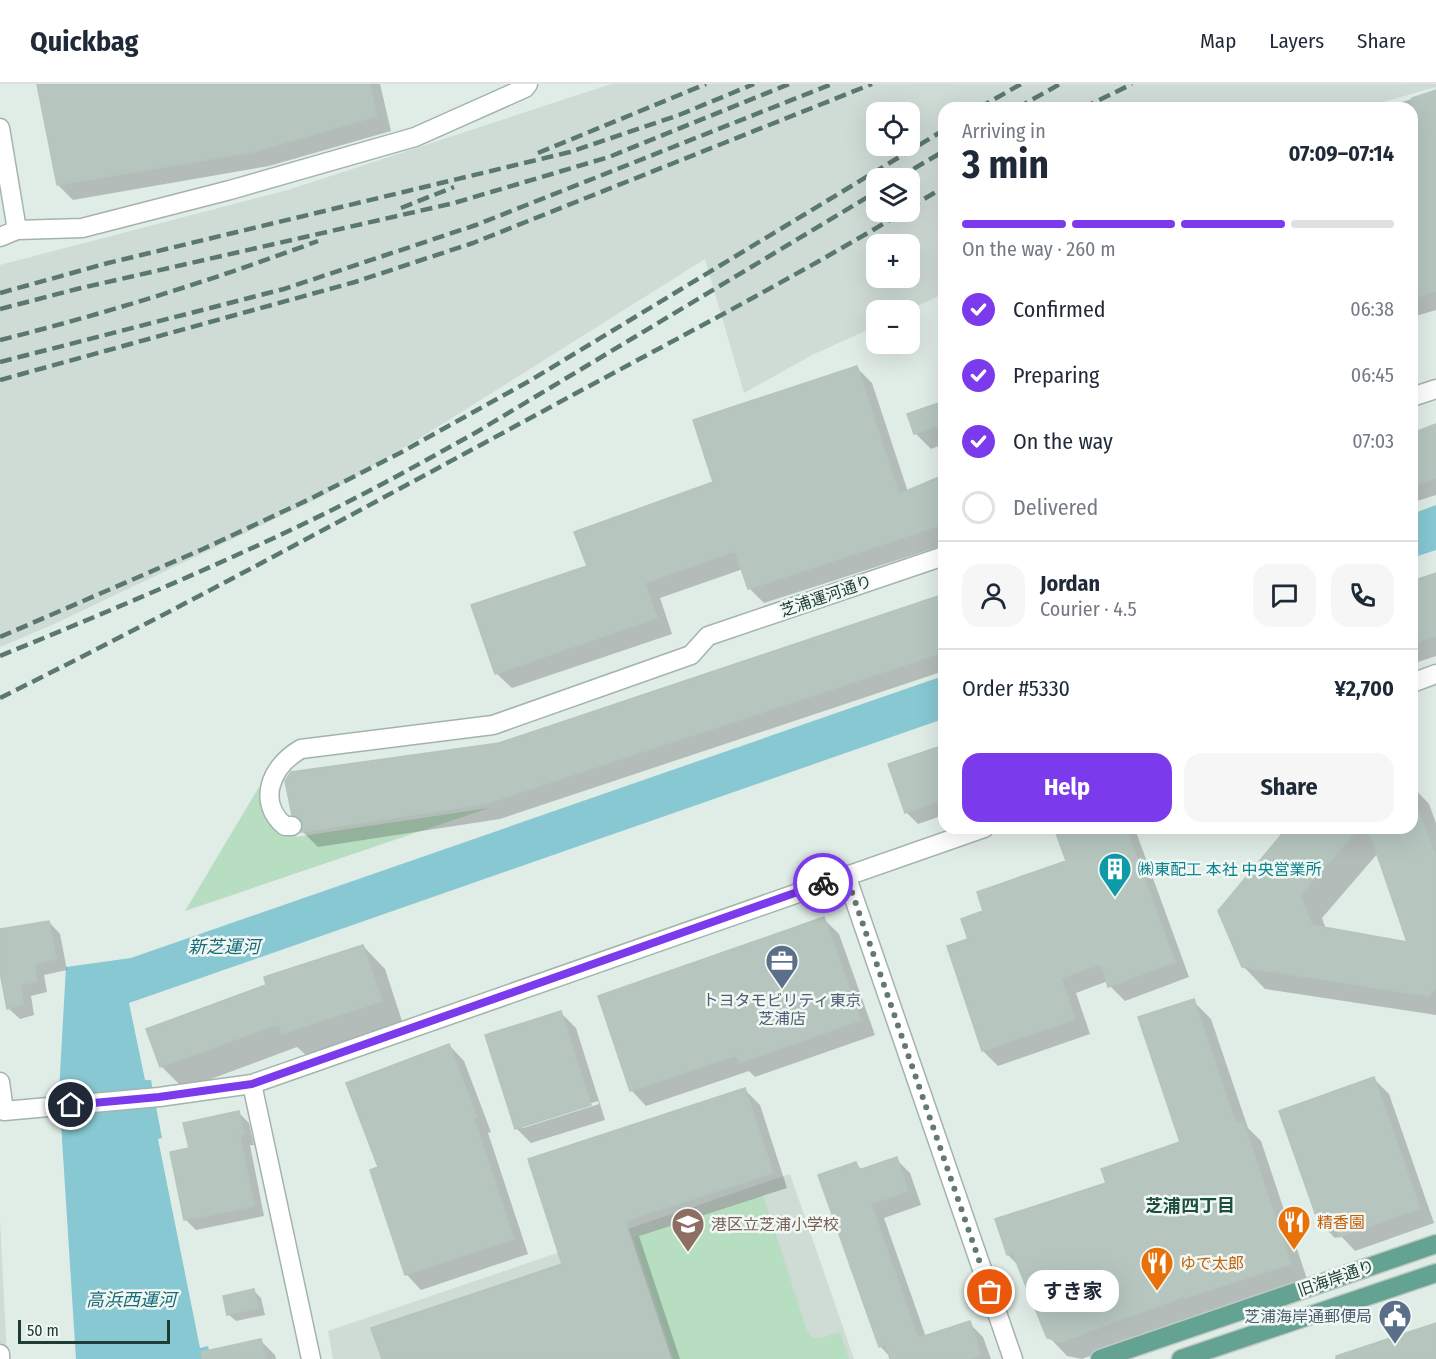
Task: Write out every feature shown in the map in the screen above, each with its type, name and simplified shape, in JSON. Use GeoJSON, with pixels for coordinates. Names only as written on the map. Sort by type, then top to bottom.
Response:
{"type":"FeatureCollection","features":[{"type":"Feature","properties":{"kind":"main road","name":"旧海岸通り"},"geometry":{"type":"LineString","coordinates":[[1100,1359],[1436,1244]]}},
{"type":"Feature","properties":{"kind":"main road","name":"旧海岸通り"},"geometry":{"type":"LineString","coordinates":[[1181,1359],[1436,1273]]}},
{"type":"Feature","properties":{"kind":"street"},"geometry":{"type":"LineString","coordinates":[[0,238],[17,230],[81,228],[230,190],[404,140],[525,88],[528,84]]}},
{"type":"Feature","properties":{"kind":"street"},"geometry":{"type":"LineString","coordinates":[[0,128],[17,230]]}},
{"type":"Feature","properties":{"kind":"street"},"geometry":{"type":"LineString","coordinates":[[1418,395],[1436,388]]}},
{"type":"Feature","properties":{"kind":"street","name":"芝浦運河通り"},"geometry":{"type":"LineString","coordinates":[[292,826],[285,826],[276,818],[270,806],[269,787],[291,754],[301,749],[493,725],[692,655],[708,636],[938,558]]}},
{"type":"Feature","properties":{"kind":"street"},"geometry":{"type":"LineString","coordinates":[[1418,681],[1436,674]]}},
{"type":"Feature","properties":{"kind":"street"},"geometry":{"type":"LineString","coordinates":[[0,1082],[2,1112],[159,1097],[252,1084],[966,834]]}},
{"type":"Feature","properties":{"kind":"street"},"geometry":{"type":"LineString","coordinates":[[846,875],[1013,1359]]}},
{"type":"Feature","properties":{"kind":"street"},"geometry":{"type":"LineString","coordinates":[[252,1084],[311,1359]]}},
{"type":"Feature","properties":{"kind":"street"},"geometry":{"type":"LineString","coordinates":[[0,1354],[0,1359]]}},
{"type":"Feature","properties":{"kind":"shaded area"},"geometry":{"type":"Polygon","coordinates":[[[611,84],[1436,84],[1436,87],[1383,102],[938,102],[938,296],[920,305],[920,300],[866,300],[866,331],[812,355],[744,393],[705,259],[420,438],[321,497],[52,625],[0,647],[0,265],[291,189],[611,84]]]}},
{"type":"Feature","properties":{"kind":"shaded area","name":"港区立芝浦小学校"},"geometry":{"type":"Polygon","coordinates":[[[790,1174],[854,1359],[333,1359],[328,1331],[790,1174]]]}},
{"type":"Feature","properties":{"kind":"shaded area"},"geometry":{"type":"Polygon","coordinates":[[[0,1219],[7,1359],[0,1359],[0,1219]]]}},
{"type":"Feature","properties":{"kind":"green space"},"geometry":{"type":"Polygon","coordinates":[[[259,787],[267,820],[276,828],[294,831],[295,837],[489,808],[185,911],[259,787]]]}},
{"type":"Feature","properties":{"kind":"green space"},"geometry":{"type":"Polygon","coordinates":[[[763,1195],[807,1330],[813,1338],[840,1332],[849,1359],[674,1359],[634,1237],[763,1195]]]}},
{"type":"Feature","properties":{"kind":"water"},"geometry":{"type":"Polygon","coordinates":[[[1436,505],[1436,550],[1418,556],[1418,512],[1436,505]]]}},
{"type":"Feature","properties":{"kind":"water"},"geometry":{"type":"Polygon","coordinates":[[[938,678],[938,721],[129,1003],[145,1080],[151,1080],[162,1138],[158,1139],[200,1348],[208,1346],[211,1359],[76,1359],[59,1092],[66,967],[131,958],[938,678]]]}},
{"type":"Feature","properties":{"kind":"building"},"geometry":{"type":"Polygon","coordinates":[[[37,84],[370,84],[377,116],[253,152],[57,185],[37,84]]]}},
{"type":"Feature","properties":{"kind":"building"},"geometry":{"type":"Polygon","coordinates":[[[1436,90],[1436,291],[1418,297],[1418,102],[1412,102],[1412,98],[1436,90]]]}},
{"type":"Feature","properties":{"kind":"building"},"geometry":{"type":"Polygon","coordinates":[[[857,366],[899,494],[938,478],[938,526],[748,589],[735,551],[645,583],[657,618],[495,674],[471,605],[587,566],[574,532],[713,482],[693,420],[857,366]]]}},
{"type":"Feature","properties":{"kind":"building"},"geometry":{"type":"Polygon","coordinates":[[[938,403],[938,426],[914,434],[907,414],[938,403]]]}},
{"type":"Feature","properties":{"kind":"building"},"geometry":{"type":"Polygon","coordinates":[[[1436,424],[1436,478],[1418,485],[1418,431],[1436,424]]]}},
{"type":"Feature","properties":{"kind":"building"},"geometry":{"type":"Polygon","coordinates":[[[1436,573],[1436,636],[1418,642],[1418,579],[1436,573]]]}},
{"type":"Feature","properties":{"kind":"building"},"geometry":{"type":"Polygon","coordinates":[[[938,596],[938,654],[485,804],[301,832],[302,821],[292,815],[285,781],[291,772],[499,743],[938,596]]]}},
{"type":"Feature","properties":{"kind":"building"},"geometry":{"type":"Polygon","coordinates":[[[938,747],[938,801],[905,813],[888,764],[938,747]]]}},
{"type":"Feature","properties":{"kind":"building"},"geometry":{"type":"Polygon","coordinates":[[[1418,809],[1436,857],[1436,988],[1428,996],[1242,967],[1218,911],[1282,834],[1354,834],[1300,895],[1312,925],[1407,942],[1370,834],[1418,834],[1418,809]]]}},
{"type":"Feature","properties":{"kind":"building"},"geometry":{"type":"Polygon","coordinates":[[[1056,834],[1128,834],[1175,962],[1108,987],[1101,964],[1061,978],[1075,1019],[982,1051],[947,946],[968,939],[961,919],[983,911],[977,892],[1066,861],[1056,834]]]}},
{"type":"Feature","properties":{"kind":"building"},"geometry":{"type":"Polygon","coordinates":[[[824,917],[861,1020],[739,1063],[737,1055],[630,1091],[598,996],[824,917]]]}},
{"type":"Feature","properties":{"kind":"building"},"geometry":{"type":"Polygon","coordinates":[[[49,921],[56,959],[34,964],[37,981],[21,985],[23,1004],[7,1009],[0,972],[0,929],[49,921]]]}},
{"type":"Feature","properties":{"kind":"building"},"geometry":{"type":"Polygon","coordinates":[[[363,945],[382,1001],[282,1034],[279,1024],[160,1067],[146,1029],[266,985],[264,977],[363,945]]]}},
{"type":"Feature","properties":{"kind":"building"},"geometry":{"type":"Polygon","coordinates":[[[1194,999],[1236,1124],[1243,1121],[1291,1264],[1185,1298],[1185,1296],[1061,1342],[1047,1338],[1013,1254],[1007,1255],[995,1219],[1106,1183],[1101,1169],[1180,1142],[1138,1017],[1194,999]]]}},
{"type":"Feature","properties":{"kind":"building"},"geometry":{"type":"Polygon","coordinates":[[[561,1011],[591,1105],[515,1129],[485,1035],[561,1011]]]}},
{"type":"Feature","properties":{"kind":"building"},"geometry":{"type":"Polygon","coordinates":[[[449,1044],[477,1117],[474,1118],[514,1239],[405,1275],[370,1170],[378,1167],[346,1083],[449,1044]]]}},
{"type":"Feature","properties":{"kind":"building"},"geometry":{"type":"Polygon","coordinates":[[[1374,1077],[1420,1208],[1339,1237],[1333,1219],[1319,1224],[1279,1111],[1374,1077]]]}},
{"type":"Feature","properties":{"kind":"building"},"geometry":{"type":"Polygon","coordinates":[[[745,1088],[773,1173],[625,1221],[671,1359],[382,1359],[371,1328],[562,1264],[528,1159],[745,1088]]]}},
{"type":"Feature","properties":{"kind":"building"},"geometry":{"type":"Polygon","coordinates":[[[239,1111],[244,1134],[240,1135],[254,1206],[184,1220],[170,1152],[189,1148],[183,1123],[239,1111]]]}},
{"type":"Feature","properties":{"kind":"building"},"geometry":{"type":"Polygon","coordinates":[[[897,1157],[908,1191],[871,1204],[918,1338],[970,1321],[981,1355],[969,1359],[890,1359],[886,1344],[879,1347],[818,1175],[856,1162],[859,1170],[897,1157]]]}},
{"type":"Feature","properties":{"kind":"building"},"geometry":{"type":"Polygon","coordinates":[[[254,1289],[258,1308],[227,1315],[223,1296],[254,1289]]]}},
{"type":"Feature","properties":{"kind":"building"},"geometry":{"type":"Polygon","coordinates":[[[1436,1323],[1436,1359],[1336,1359],[1336,1356],[1436,1323]]]}},
{"type":"Feature","properties":{"kind":"building"},"geometry":{"type":"Polygon","coordinates":[[[261,1339],[266,1359],[202,1359],[201,1352],[261,1339]]]}},
{"type":"Feature","properties":{"kind":"railway"},"geometry":{"type":"LineString","coordinates":[[538,153],[706,84]]}},
{"type":"Feature","properties":{"kind":"railway"},"geometry":{"type":"LineString","coordinates":[[0,293],[108,263],[570,152],[679,115],[754,84]]}},
{"type":"Feature","properties":{"kind":"railway"},"geometry":{"type":"LineString","coordinates":[[0,309],[77,289],[454,203],[609,157],[789,84]]}},
{"type":"Feature","properties":{"kind":"railway"},"geometry":{"type":"LineString","coordinates":[[0,362],[284,289],[476,225],[832,84]]}},
{"type":"Feature","properties":{"kind":"railway"},"geometry":{"type":"LineString","coordinates":[[0,380],[355,282],[473,243],[872,84]]}},
{"type":"Feature","properties":{"kind":"railway"},"geometry":{"type":"LineString","coordinates":[[990,102],[1021,84]]}},
{"type":"Feature","properties":{"kind":"railway"},"geometry":{"type":"LineString","coordinates":[[1028,102],[1060,84]]}},
{"type":"Feature","properties":{"kind":"railway"},"geometry":{"type":"LineString","coordinates":[[1095,102],[1132,84]]}},
{"type":"Feature","properties":{"kind":"railway"},"geometry":{"type":"LineString","coordinates":[[0,637],[203,549],[312,498],[400,453],[531,380],[938,134]]}},
{"type":"Feature","properties":{"kind":"railway"},"geometry":{"type":"LineString","coordinates":[[915,168],[938,155]]}},
{"type":"Feature","properties":{"kind":"railway"},"geometry":{"type":"LineString","coordinates":[[401,208],[454,187]]}},
{"type":"Feature","properties":{"kind":"railway"},"geometry":{"type":"LineString","coordinates":[[920,201],[938,191]]}},
{"type":"Feature","properties":{"kind":"railway"},"geometry":{"type":"LineString","coordinates":[[0,656],[210,567],[370,491],[475,433],[866,198]]}},
{"type":"Feature","properties":{"kind":"railway"},"geometry":{"type":"LineString","coordinates":[[0,698],[343,519],[771,288],[886,222]]}},
{"type":"Feature","properties":{"kind":"railway"},"geometry":{"type":"LineString","coordinates":[[0,340],[160,295],[318,241]]}},
{"type":"Feature","properties":{"kind":"way so far"},"geometry":{"type":"LineString","coordinates":[[823,883],[846,875],[990,1292]]}},
{"type":"Feature","properties":{"kind":"place","name":"㈱東配工 本社 中央営業所"},"geometry":{"type":"Point","coordinates":[1115,898]}},
{"type":"Feature","properties":{"kind":"place","name":"トヨタモビリティ東京 芝浦店"},"geometry":{"type":"Point","coordinates":[782,990]}},
{"type":"Feature","properties":{"kind":"place","name":"精香園"},"geometry":{"type":"Point","coordinates":[1294,1251]}},
{"type":"Feature","properties":{"kind":"place","name":"港区立芝浦小学校"},"geometry":{"type":"Point","coordinates":[688,1253]}},
{"type":"Feature","properties":{"kind":"place","name":"すき家"},"geometry":{"type":"Point","coordinates":[990,1292]}},
{"type":"Feature","properties":{"kind":"place","name":"ゆで太郎"},"geometry":{"type":"Point","coordinates":[1157,1292]}},
{"type":"Feature","properties":{"kind":"place","name":"芝浦海岸通郵便局"},"geometry":{"type":"Point","coordinates":[1395,1345]}},
{"type":"Feature","properties":{"kind":"district","name":"芝浦四丁目"},"geometry":{"type":"Point","coordinates":[1190,1206]}},
{"type":"Feature","properties":{"kind":"route"},"geometry":{"type":"LineString","coordinates":[[71,1105],[159,1097],[252,1084],[823,883]]}},
{"type":"Feature","properties":{"kind":"water label","name":"新芝運河"},"geometry":{"type":"Point","coordinates":[224,947]}},
{"type":"Feature","properties":{"kind":"water label","name":"高浜西運河"},"geometry":{"type":"Point","coordinates":[131,1300]}}]}
